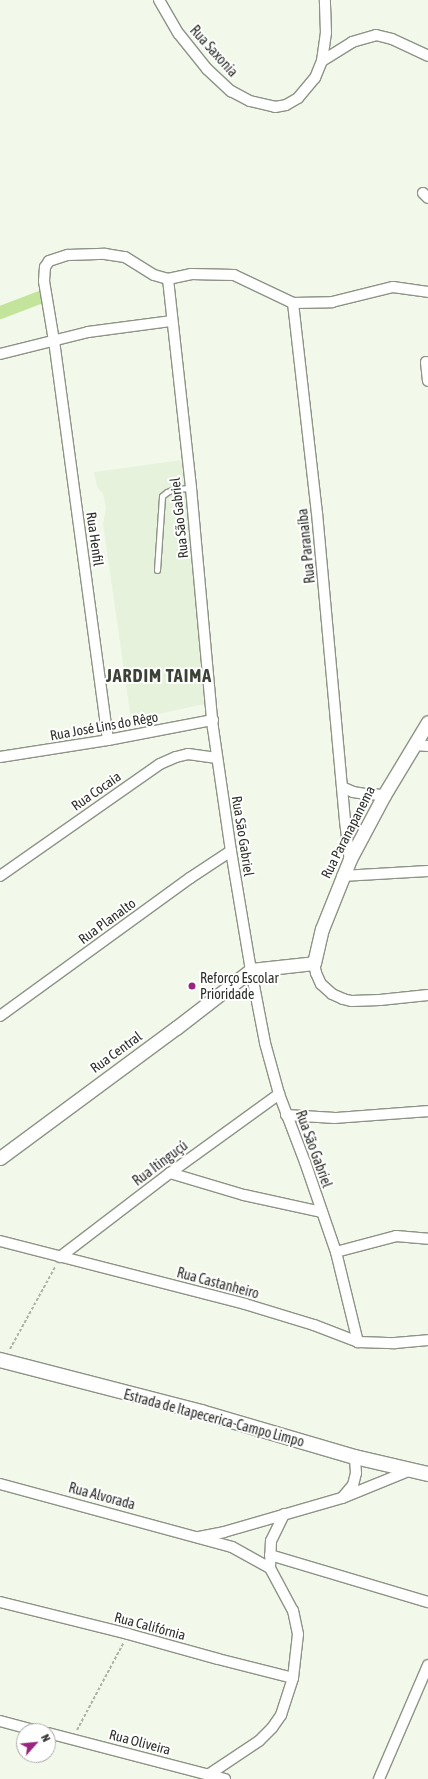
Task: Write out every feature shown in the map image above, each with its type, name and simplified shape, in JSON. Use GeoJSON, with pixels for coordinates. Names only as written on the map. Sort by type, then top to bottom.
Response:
{"type":"FeatureCollection","features":[{"type":"Feature","properties":{"kind":"main road","name":"Estrada de Itapecerica-Campo Limpo"},"geometry":{"type":"LineString","coordinates":[[1,1361],[201,1412],[355,1457],[428,1474]]}},
{"type":"Feature","properties":{"kind":"street","name":"Rua Saxonia"},"geometry":{"type":"LineString","coordinates":[[159,0],[179,34],[207,69],[231,91],[250,101],[276,107],[286,105],[298,98],[312,82],[322,61],[326,33],[325,0]]}},
{"type":"Feature","properties":{"kind":"street"},"geometry":{"type":"LineString","coordinates":[[322,61],[352,42],[376,35],[392,39],[428,56]]}},
{"type":"Feature","properties":{"kind":"street","name":"Rua Henfil"},"geometry":{"type":"LineString","coordinates":[[108,740],[54,341],[44,281],[45,266],[49,261],[68,255],[105,254],[125,257],[154,276],[168,279]]}},
{"type":"Feature","properties":{"kind":"street"},"geometry":{"type":"LineString","coordinates":[[168,279],[191,274],[234,275],[293,303],[332,302],[393,287],[428,292]]}},
{"type":"Feature","properties":{"kind":"street","name":"Rua São Gabriel"},"geometry":{"type":"LineString","coordinates":[[168,279],[191,488],[213,720],[230,851],[251,970],[265,1043],[279,1094],[336,1252],[358,1342]]}},
{"type":"Feature","properties":{"kind":"street","name":"Rua Paranaíba"},"geometry":{"type":"LineString","coordinates":[[293,303],[317,513],[350,860]]}},
{"type":"Feature","properties":{"kind":"street"},"geometry":{"type":"LineString","coordinates":[[0,354],[88,332],[172,321]]}},
{"type":"Feature","properties":{"kind":"street"},"geometry":{"type":"LineString","coordinates":[[426,362],[428,381]]}},
{"type":"Feature","properties":{"kind":"street","name":"Rua José Lins do Rêgo"},"geometry":{"type":"LineString","coordinates":[[0,757],[108,740],[213,720]]}},
{"type":"Feature","properties":{"kind":"street","name":"Rua Paranapanema"},"geometry":{"type":"LineString","coordinates":[[314,963],[322,929],[342,876],[384,794],[422,745],[428,722]]}},
{"type":"Feature","properties":{"kind":"street","name":"Rua Cocaia"},"geometry":{"type":"LineString","coordinates":[[0,876],[160,764],[176,756],[188,754],[218,758]]}},
{"type":"Feature","properties":{"kind":"street"},"geometry":{"type":"LineString","coordinates":[[342,787],[365,794],[384,794]]}},
{"type":"Feature","properties":{"kind":"street","name":"Rua Planalto"},"geometry":{"type":"LineString","coordinates":[[0,1016],[190,878],[230,851]]}},
{"type":"Feature","properties":{"kind":"street"},"geometry":{"type":"LineString","coordinates":[[342,876],[428,871]]}},
{"type":"Feature","properties":{"kind":"street"},"geometry":{"type":"LineString","coordinates":[[251,970],[314,963],[316,973],[321,984],[332,994],[343,999],[373,1000],[428,995]]}},
{"type":"Feature","properties":{"kind":"street","name":"Rua Central"},"geometry":{"type":"LineString","coordinates":[[0,1158],[176,1028],[251,970]]}},
{"type":"Feature","properties":{"kind":"street","name":"Rua Itinguçú"},"geometry":{"type":"LineString","coordinates":[[60,1257],[170,1173],[279,1094]]}},
{"type":"Feature","properties":{"kind":"street"},"geometry":{"type":"LineString","coordinates":[[286,1116],[335,1118],[428,1111]]}},
{"type":"Feature","properties":{"kind":"street"},"geometry":{"type":"LineString","coordinates":[[170,1173],[244,1195],[322,1212]]}},
{"type":"Feature","properties":{"kind":"street"},"geometry":{"type":"LineString","coordinates":[[336,1252],[396,1236],[428,1239]]}},
{"type":"Feature","properties":{"kind":"street","name":"Rua Castanheiro"},"geometry":{"type":"LineString","coordinates":[[0,1241],[245,1304],[314,1325],[358,1342],[395,1343],[428,1340]]}},
{"type":"Feature","properties":{"kind":"street"},"geometry":{"type":"LineString","coordinates":[[342,1498],[353,1485],[356,1472],[355,1457]]}},
{"type":"Feature","properties":{"kind":"street","name":"Rua Alvorada"},"geometry":{"type":"LineString","coordinates":[[197,1537],[224,1532],[342,1498],[410,1470]]}},
{"type":"Feature","properties":{"kind":"street","name":"Rua Alvorada"},"geometry":{"type":"LineString","coordinates":[[0,1484],[232,1547],[270,1568]]}},
{"type":"Feature","properties":{"kind":"street"},"geometry":{"type":"LineString","coordinates":[[208,1775],[259,1741],[272,1728],[280,1715],[293,1678],[298,1634],[294,1611],[270,1568],[271,1541],[284,1514]]}},
{"type":"Feature","properties":{"kind":"street"},"geometry":{"type":"LineString","coordinates":[[270,1555],[428,1602]]}},
{"type":"Feature","properties":{"kind":"street","name":"Rua Califórnia"},"geometry":{"type":"LineString","coordinates":[[0,1602],[293,1678]]}},
{"type":"Feature","properties":{"kind":"street"},"geometry":{"type":"LineString","coordinates":[[379,1779],[428,1665]]}},
{"type":"Feature","properties":{"kind":"street"},"geometry":{"type":"LineString","coordinates":[[0,1721],[16,1725]]}},
{"type":"Feature","properties":{"kind":"street","name":"Rua Oliveira"},"geometry":{"type":"LineString","coordinates":[[56,1736],[225,1779]]}},
{"type":"Feature","properties":{"kind":"lane"},"geometry":{"type":"LineString","coordinates":[[157,570],[162,496],[174,489],[191,488]]}},
{"type":"Feature","properties":{"kind":"path"},"geometry":{"type":"LineString","coordinates":[[1,1361],[60,1257]]}},
{"type":"Feature","properties":{"kind":"path"},"geometry":{"type":"LineString","coordinates":[[72,1740],[128,1634]]}},
{"type":"Feature","properties":{"kind":"shaded area"},"geometry":{"type":"Polygon","coordinates":[[[182,460],[205,704],[131,720],[103,524],[106,508],[103,494],[97,487],[94,472],[182,460]]]}},
{"type":"Feature","properties":{"kind":"waterway"},"geometry":{"type":"LineString","coordinates":[[0,312],[39,297]]}},
{"type":"Feature","properties":{"kind":"place","name":"Reforço Escolar Prioridade"},"geometry":{"type":"Point","coordinates":[192,986]}},
{"type":"Feature","properties":{"kind":"district","name":"JARDIM TAIMA"},"geometry":{"type":"Point","coordinates":[159,676]}}]}
